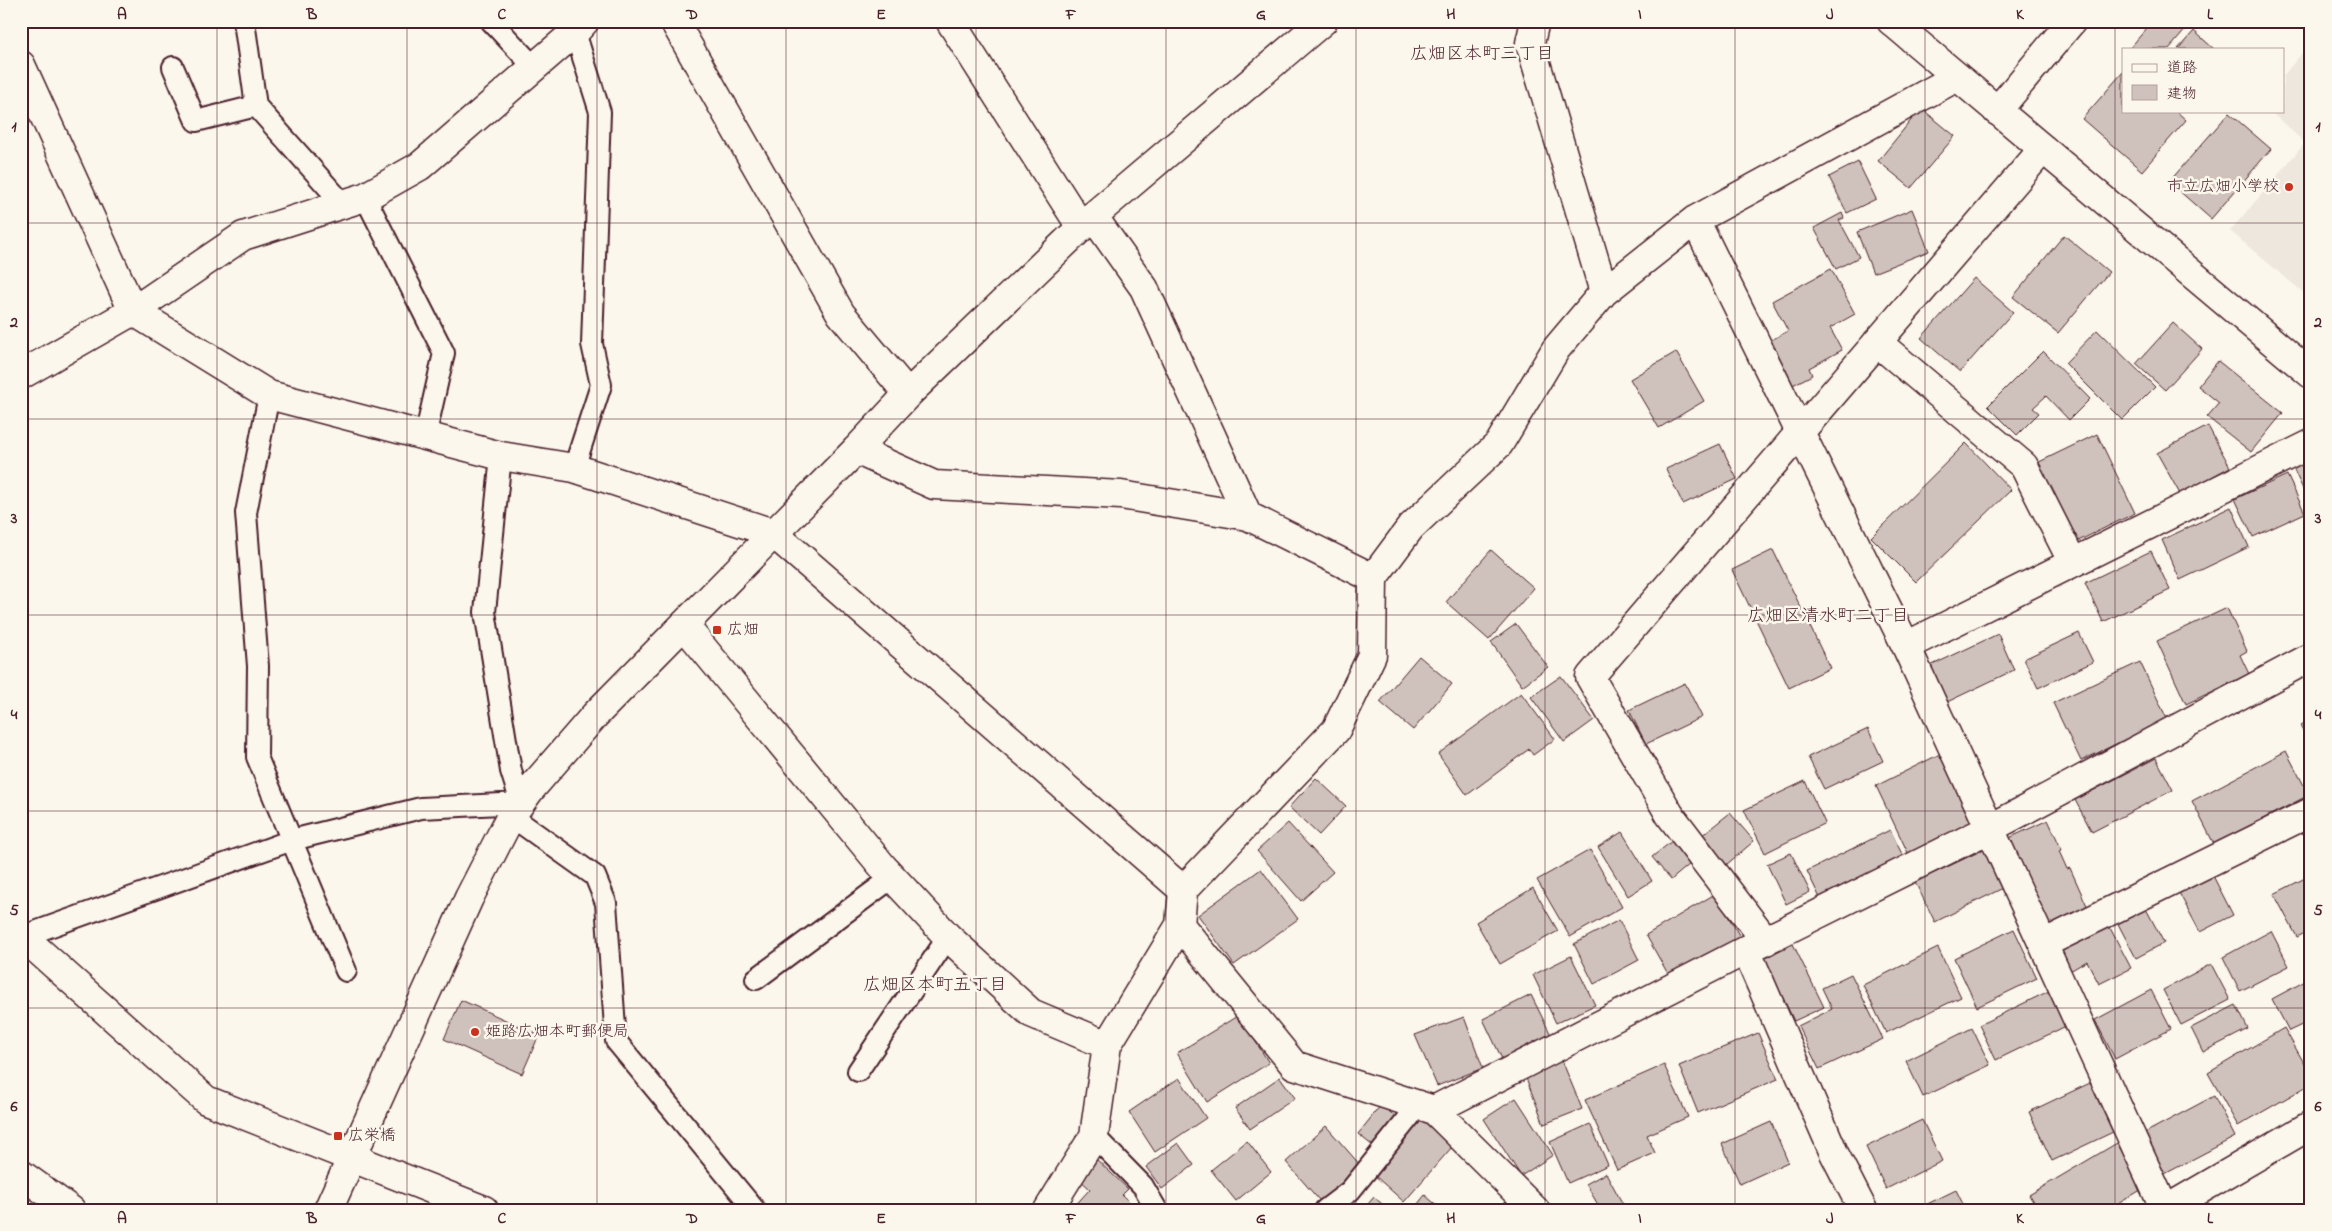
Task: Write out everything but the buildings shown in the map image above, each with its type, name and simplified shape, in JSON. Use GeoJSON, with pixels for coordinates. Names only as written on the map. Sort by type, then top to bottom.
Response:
{"type":"FeatureCollection","features":[{"type":"Feature","properties":{"kind":"street"},"geometry":{"type":"LineString","coordinates":[[674,21],[841,314],[908,394]]}},
{"type":"Feature","properties":{"kind":"street"},"geometry":{"type":"LineString","coordinates":[[950,21],[1087,221],[1144,288],[1248,516]]}},
{"type":"Feature","properties":{"kind":"street"},"geometry":{"type":"LineString","coordinates":[[328,1210],[469,898],[516,810],[595,715],[856,450],[908,394],[1087,221],[1323,21]]}},
{"type":"Feature","properties":{"kind":"street"},"geometry":{"type":"LineString","coordinates":[[1535,21],[1530,43],[1604,292]]}},
{"type":"Feature","properties":{"kind":"street"},"geometry":{"type":"LineString","coordinates":[[1891,21],[2311,374]]}},
{"type":"Feature","properties":{"kind":"street"},"geometry":{"type":"LineString","coordinates":[[1997,111],[2072,21]]}},
{"type":"Feature","properties":{"kind":"street"},"geometry":{"type":"LineString","coordinates":[[21,375],[133,311],[243,236],[354,201],[420,166],[580,27]]}},
{"type":"Feature","properties":{"kind":"street"},"geometry":{"type":"LineString","coordinates":[[21,65],[133,311],[269,395],[501,456],[574,468],[773,533],[1183,890]]}},
{"type":"Feature","properties":{"kind":"street"},"geometry":{"type":"LineString","coordinates":[[1048,1210],[1094,1136],[1107,1045],[1180,925],[1183,890],[1336,730],[1372,655],[1373,578],[1412,527],[1499,444],[1556,349],[1604,292],[1695,220],[1957,77]]}},
{"type":"Feature","properties":{"kind":"street"},"geometry":{"type":"LineString","coordinates":[[1863,1210],[1834,1153],[1756,946],[1670,816],[1590,677],[2043,149]]}},
{"type":"Feature","properties":{"kind":"street"},"geometry":{"type":"LineString","coordinates":[[1695,220],[1906,646],[2165,1210],[2311,1125]]}},
{"type":"Feature","properties":{"kind":"street"},"geometry":{"type":"LineString","coordinates":[[1877,342],[2024,466],[2072,562]]}},
{"type":"Feature","properties":{"kind":"street"},"geometry":{"type":"LineString","coordinates":[[1906,646],[2311,444]]}},
{"type":"Feature","properties":{"kind":"street"},"geometry":{"type":"LineString","coordinates":[[856,450],[934,485],[1121,495],[1248,516],[1373,578]]}},
{"type":"Feature","properties":{"kind":"street"},"geometry":{"type":"LineString","coordinates":[[684,624],[883,867],[948,938],[1031,1013],[1107,1045]]}},
{"type":"Feature","properties":{"kind":"street"},"geometry":{"type":"LineString","coordinates":[[1427,1107],[1989,830],[2311,657]]}},
{"type":"Feature","properties":{"kind":"street"},"geometry":{"type":"LineString","coordinates":[[2043,944],[2311,812]]}},
{"type":"Feature","properties":{"kind":"street"},"geometry":{"type":"LineString","coordinates":[[1180,925],[1294,1065],[1427,1107],[1535,1210]]}},
{"type":"Feature","properties":{"kind":"street"},"geometry":{"type":"LineString","coordinates":[[22,936],[206,1100],[484,1210]]}},
{"type":"Feature","properties":{"kind":"street"},"geometry":{"type":"LineString","coordinates":[[21,1174],[71,1210]]}},
{"type":"Feature","properties":{"kind":"lane"},"geometry":{"type":"LineString","coordinates":[[244,21],[256,106],[354,201],[444,353],[425,437]]}},
{"type":"Feature","properties":{"kind":"lane"},"geometry":{"type":"LineString","coordinates":[[491,21],[534,67]]}},
{"type":"Feature","properties":{"kind":"lane"},"geometry":{"type":"LineString","coordinates":[[574,468],[601,384],[592,344],[600,112],[580,27]]}},
{"type":"Feature","properties":{"kind":"lane"},"geometry":{"type":"LineString","coordinates":[[173,67],[196,121],[256,106]]}},
{"type":"Feature","properties":{"kind":"lane"},"geometry":{"type":"LineString","coordinates":[[269,395],[246,513],[258,666],[257,757],[346,971]]}},
{"type":"Feature","properties":{"kind":"lane"},"geometry":{"type":"LineString","coordinates":[[501,456],[485,612],[516,810]]}},
{"type":"Feature","properties":{"kind":"lane"},"geometry":{"type":"LineString","coordinates":[[22,936],[292,840],[421,808],[516,810],[595,876],[606,903],[616,1041],[755,1210]]}},
{"type":"Feature","properties":{"kind":"lane"},"geometry":{"type":"LineString","coordinates":[[756,979],[893,876]]}},
{"type":"Feature","properties":{"kind":"lane"},"geometry":{"type":"LineString","coordinates":[[858,1071],[948,938]]}},
{"type":"Feature","properties":{"kind":"lane"},"geometry":{"type":"LineString","coordinates":[[1325,1210],[1350,1191],[1427,1107]]}},
{"type":"Feature","properties":{"kind":"lane"},"geometry":{"type":"LineString","coordinates":[[1094,1136],[1143,1186],[1157,1210]]}},
{"type":"Feature","properties":{"kind":"shaded area","name":"市立広畑小学校"},"geometry":{"type":"Polygon","coordinates":[[[2311,42],[2311,299],[2230,231],[2305,143],[2271,112],[2284,112],[2284,75],[2311,42]]]}},
{"type":"Feature","properties":{"kind":"place","name":"市立広畑小学校"},"geometry":{"type":"Point","coordinates":[2289,187]}},
{"type":"Feature","properties":{"kind":"place","name":"広畑"},"geometry":{"type":"Point","coordinates":[717,630]}},
{"type":"Feature","properties":{"kind":"place","name":"姫路広畑本町郵便局"},"geometry":{"type":"Point","coordinates":[475,1032]}},
{"type":"Feature","properties":{"kind":"place","name":"広栄橋"},"geometry":{"type":"Point","coordinates":[338,1136]}},
{"type":"Feature","properties":{"kind":"district","name":"広畑区本町三丁目"},"geometry":{"type":"Point","coordinates":[1482,55]}},
{"type":"Feature","properties":{"kind":"district","name":"広畑区清水町二丁目"},"geometry":{"type":"Point","coordinates":[1828,617]}},
{"type":"Feature","properties":{"kind":"district","name":"広畑区本町五丁目"},"geometry":{"type":"Point","coordinates":[935,986]}}]}
